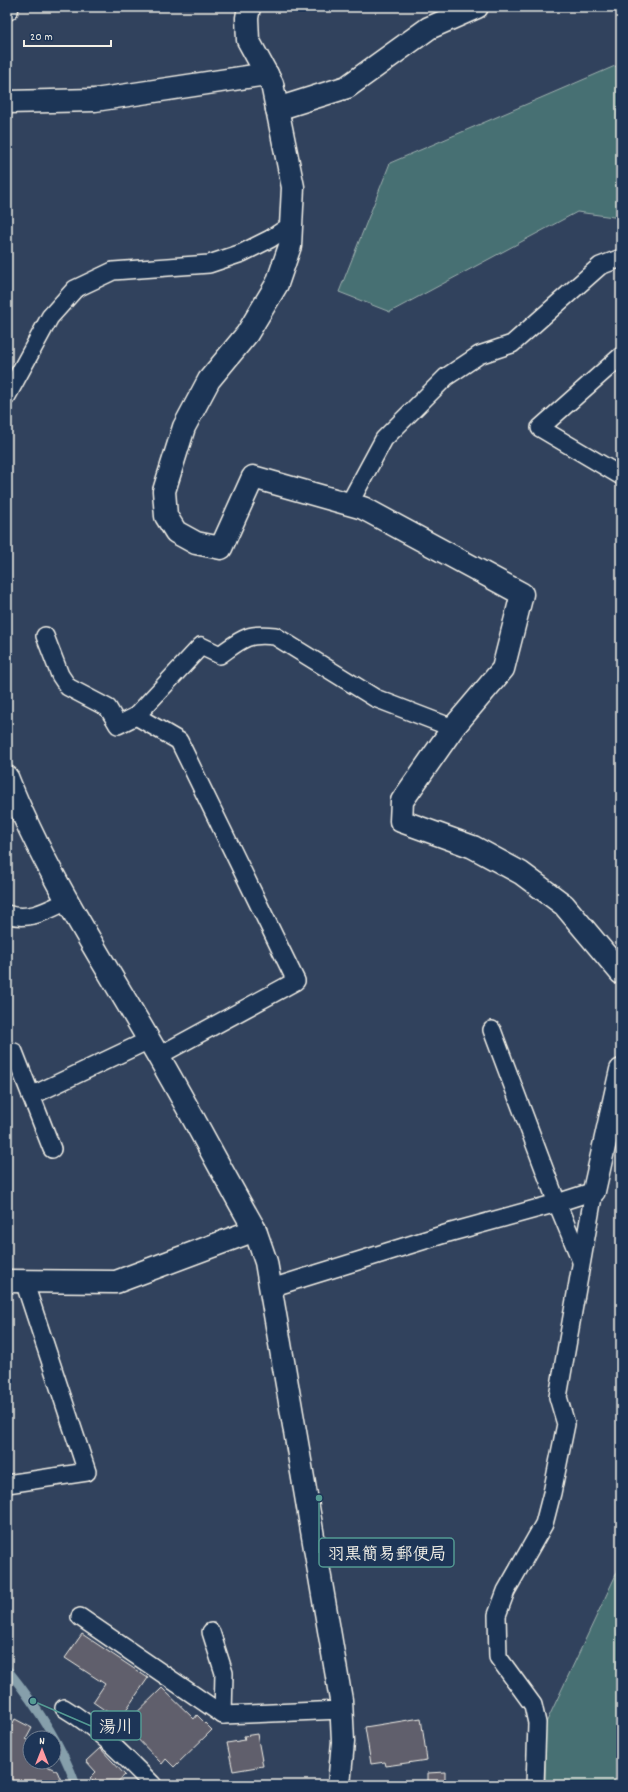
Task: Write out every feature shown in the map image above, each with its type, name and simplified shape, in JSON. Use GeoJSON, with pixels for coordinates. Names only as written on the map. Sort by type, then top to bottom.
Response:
{"type":"FeatureCollection","features":[{"type":"Feature","properties":{"kind":"street"},"geometry":{"type":"LineString","coordinates":[[249,7],[247,18],[248,40],[272,84],[293,187],[290,246],[278,284],[247,334],[208,380],[184,427],[164,491],[166,516],[176,532],[196,543],[221,548],[253,477],[363,508],[522,594],[502,670],[453,728],[402,801],[401,821],[473,847],[521,873],[564,905],[621,974]]}},
{"type":"Feature","properties":{"kind":"street"},"geometry":{"type":"LineString","coordinates":[[277,109],[347,87],[429,28],[477,7]]}},
{"type":"Feature","properties":{"kind":"street"},"geometry":{"type":"LineString","coordinates":[[7,102],[95,100],[267,74]]}},
{"type":"Feature","properties":{"kind":"street"},"geometry":{"type":"LineString","coordinates":[[7,777],[22,815],[67,901],[154,1048],[255,1230],[266,1262],[341,1710],[343,1742],[339,1785]]}},
{"type":"Feature","properties":{"kind":"street"},"geometry":{"type":"LineString","coordinates":[[594,1191],[621,1070]]}},
{"type":"Feature","properties":{"kind":"street"},"geometry":{"type":"LineString","coordinates":[[15,1281],[116,1282],[255,1230]]}},
{"type":"Feature","properties":{"kind":"lane"},"geometry":{"type":"LineString","coordinates":[[7,396],[50,317],[75,289],[113,271],[209,264],[242,253],[270,240],[291,225]]}},
{"type":"Feature","properties":{"kind":"lane"},"geometry":{"type":"LineString","coordinates":[[349,504],[384,438],[446,377],[479,355],[512,344],[600,266],[621,258]]}},
{"type":"Feature","properties":{"kind":"lane"},"geometry":{"type":"LineString","coordinates":[[621,356],[540,428],[621,476]]}},
{"type":"Feature","properties":{"kind":"lane"},"geometry":{"type":"LineString","coordinates":[[45,636],[60,675],[68,687],[108,708],[118,726],[136,716],[201,646],[220,655],[241,640],[257,634],[275,636],[375,698],[453,728]]}},
{"type":"Feature","properties":{"kind":"lane"},"geometry":{"type":"LineString","coordinates":[[31,1096],[154,1048],[296,981],[179,741],[136,716]]}},
{"type":"Feature","properties":{"kind":"lane"},"geometry":{"type":"LineString","coordinates":[[7,914],[14,917],[32,916],[67,901]]}},
{"type":"Feature","properties":{"kind":"lane"},"geometry":{"type":"LineString","coordinates":[[492,1030],[557,1203],[581,1261]]}},
{"type":"Feature","properties":{"kind":"lane"},"geometry":{"type":"LineString","coordinates":[[7,1050],[14,1052],[52,1149]]}},
{"type":"Feature","properties":{"kind":"lane"},"geometry":{"type":"LineString","coordinates":[[271,1288],[448,1233],[557,1203],[594,1191],[558,1398],[566,1424],[552,1493],[544,1524],[506,1591],[497,1615],[498,1657],[533,1705],[537,1723],[535,1785]]}},
{"type":"Feature","properties":{"kind":"lane"},"geometry":{"type":"LineString","coordinates":[[7,1484],[87,1472],[15,1281]]}},
{"type":"Feature","properties":{"kind":"lane"},"geometry":{"type":"LineString","coordinates":[[80,1617],[224,1715],[341,1710]]}},
{"type":"Feature","properties":{"kind":"lane"},"geometry":{"type":"LineString","coordinates":[[211,1632],[224,1673],[224,1715]]}},
{"type":"Feature","properties":{"kind":"lane"},"geometry":{"type":"LineString","coordinates":[[64,1708],[86,1721],[115,1746],[153,1785]]}},
{"type":"Feature","properties":{"kind":"green space"},"geometry":{"type":"Polygon","coordinates":[[[615,66],[621,68],[621,218],[577,212],[390,312],[339,292],[390,163],[615,66]]]}},
{"type":"Feature","properties":{"kind":"green space"},"geometry":{"type":"Polygon","coordinates":[[[621,1564],[621,1785],[545,1785],[545,1725],[621,1564]]]}},
{"type":"Feature","properties":{"kind":"building"},"geometry":{"type":"Polygon","coordinates":[[[82,1634],[148,1678],[119,1720],[93,1702],[105,1684],[65,1658],[82,1634]]]}},
{"type":"Feature","properties":{"kind":"building"},"geometry":{"type":"Polygon","coordinates":[[[162,1688],[194,1719],[197,1715],[212,1730],[174,1767],[166,1759],[162,1764],[124,1725],[162,1688]]]}},
{"type":"Feature","properties":{"kind":"building"},"geometry":{"type":"Polygon","coordinates":[[[421,1718],[427,1760],[386,1766],[385,1762],[371,1764],[365,1727],[421,1718]]]}},
{"type":"Feature","properties":{"kind":"building"},"geometry":{"type":"Polygon","coordinates":[[[15,1719],[32,1728],[31,1730],[22,1730],[22,1770],[55,1770],[57,1771],[63,1785],[11,1785],[7,1783],[7,1734],[15,1719]]]}},
{"type":"Feature","properties":{"kind":"building"},"geometry":{"type":"Polygon","coordinates":[[[257,1734],[263,1766],[233,1771],[227,1743],[245,1740],[244,1736],[257,1734]]]}},
{"type":"Feature","properties":{"kind":"building"},"geometry":{"type":"Polygon","coordinates":[[[100,1748],[125,1775],[114,1785],[97,1785],[90,1778],[96,1772],[86,1761],[100,1748]]]}},
{"type":"Feature","properties":{"kind":"building"},"geometry":{"type":"Polygon","coordinates":[[[445,1772],[445,1785],[428,1785],[428,1773],[445,1772]]]}},
{"type":"Feature","properties":{"kind":"waterway"},"geometry":{"type":"LineString","coordinates":[[7,1669],[37,1710],[55,1739],[76,1785]]}},
{"type":"Feature","properties":{"kind":"place","name":"羽黒簡易郵便局"},"geometry":{"type":"Point","coordinates":[319,1498]}},
{"type":"Feature","properties":{"kind":"place","name":"湯川"},"geometry":{"type":"Point","coordinates":[33,1701]}}]}
